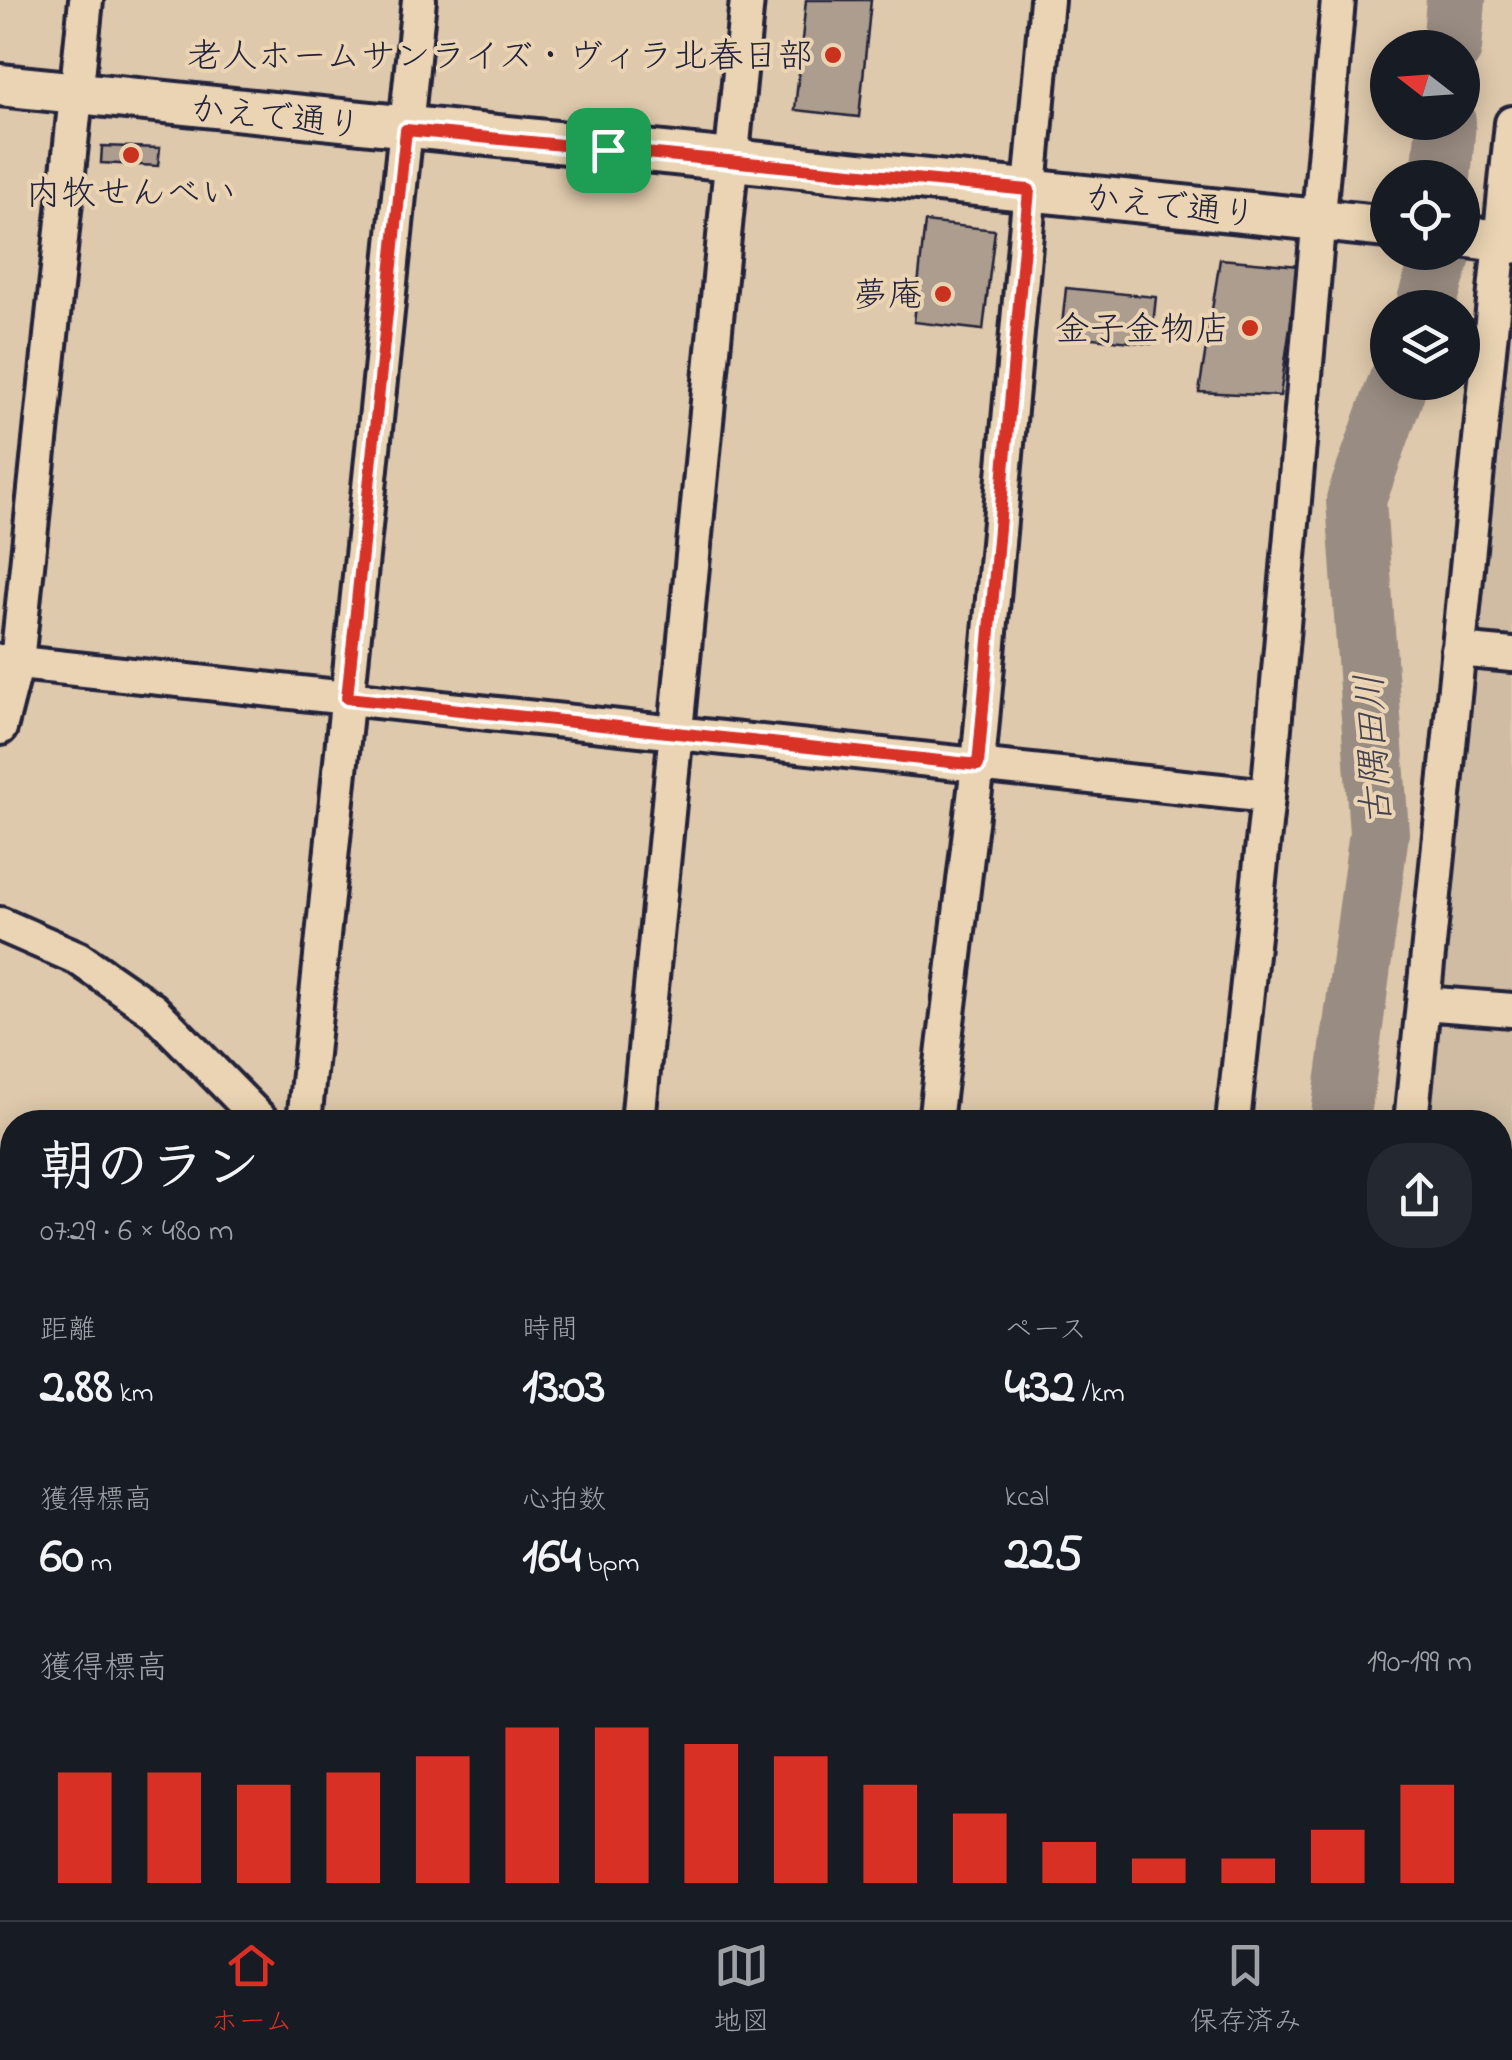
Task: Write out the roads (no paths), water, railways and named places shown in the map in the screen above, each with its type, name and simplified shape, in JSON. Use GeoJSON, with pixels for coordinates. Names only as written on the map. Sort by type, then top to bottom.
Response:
{"type":"FeatureCollection","features":[{"type":"Feature","properties":{"kind":"street"},"geometry":{"type":"LineString","coordinates":[[0,728],[86,0]]}},
{"type":"Feature","properties":{"kind":"street"},"geometry":{"type":"LineString","coordinates":[[305,1110],[419,0]]}},
{"type":"Feature","properties":{"kind":"street"},"geometry":{"type":"LineString","coordinates":[[639,1110],[747,0]]}},
{"type":"Feature","properties":{"kind":"street"},"geometry":{"type":"LineString","coordinates":[[937,1110],[978,765],[1047,0]]}},
{"type":"Feature","properties":{"kind":"street"},"geometry":{"type":"LineString","coordinates":[[1234,1110],[1328,221],[1338,0]]}},
{"type":"Feature","properties":{"kind":"street","name":"かえで通り"},"geometry":{"type":"LineString","coordinates":[[0,85],[406,130],[1370,225]]}},
{"type":"Feature","properties":{"kind":"street"},"geometry":{"type":"LineString","coordinates":[[1412,1110],[1458,650],[1487,239],[1512,123]]}},
{"type":"Feature","properties":{"kind":"street"},"geometry":{"type":"LineString","coordinates":[[1458,650],[1512,655]]}},
{"type":"Feature","properties":{"kind":"street"},"geometry":{"type":"LineString","coordinates":[[8,661],[1268,796]]}},
{"type":"Feature","properties":{"kind":"street"},"geometry":{"type":"LineString","coordinates":[[0,924],[78,958],[153,1010],[252,1110]]}},
{"type":"Feature","properties":{"kind":"street"},"geometry":{"type":"LineString","coordinates":[[1423,1003],[1512,1010]]}},
{"type":"Feature","properties":{"kind":"waterway","name":"古隅田川"},"geometry":{"type":"LineString","coordinates":[[1454,30],[1456,0]]}},
{"type":"Feature","properties":{"kind":"waterway","name":"古隅田川"},"geometry":{"type":"LineString","coordinates":[[1443,160],[1444,140]]}},
{"type":"Feature","properties":{"kind":"waterway","name":"古隅田川"},"geometry":{"type":"LineString","coordinates":[[1430,290],[1437,270]]}},
{"type":"Feature","properties":{"kind":"waterway","name":"古隅田川"},"geometry":{"type":"LineString","coordinates":[[1342,1110],[1379,833],[1356,500],[1392,400]]}},
{"type":"Feature","properties":{"kind":"place","name":"老人ホームサンライズ・ヴィラ北春日部"},"geometry":{"type":"Point","coordinates":[833,55]}},
{"type":"Feature","properties":{"kind":"place","name":"内牧せんべい"},"geometry":{"type":"Point","coordinates":[131,155]}},
{"type":"Feature","properties":{"kind":"place","name":"夢庵"},"geometry":{"type":"Point","coordinates":[943,294]}},
{"type":"Feature","properties":{"kind":"place","name":"金子金物店"},"geometry":{"type":"Point","coordinates":[1250,328]}}]}
